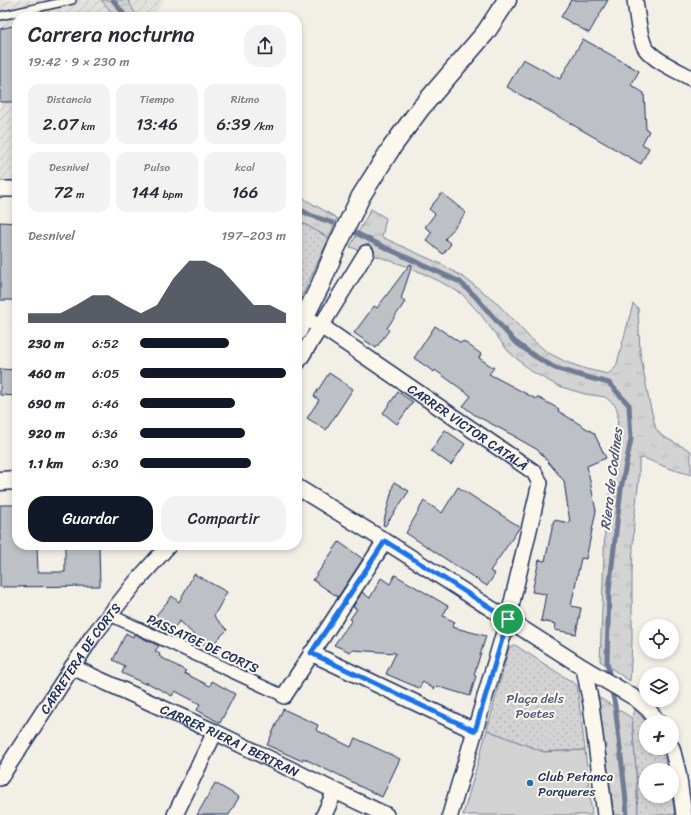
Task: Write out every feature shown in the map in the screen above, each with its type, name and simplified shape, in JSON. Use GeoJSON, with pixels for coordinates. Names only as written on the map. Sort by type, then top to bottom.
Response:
{"type":"FeatureCollection","features":[{"type":"Feature","properties":{"kind":"street"},"geometry":{"type":"LineString","coordinates":[[302,323],[361,196],[392,148],[420,109],[486,32],[507,0]]}},
{"type":"Feature","properties":{"kind":"street"},"geometry":{"type":"LineString","coordinates":[[635,0],[646,49],[656,59],[691,78]]}},
{"type":"Feature","properties":{"kind":"street"},"geometry":{"type":"LineString","coordinates":[[0,188],[12,189]]}},
{"type":"Feature","properties":{"kind":"street"},"geometry":{"type":"LineString","coordinates":[[302,356],[322,326],[366,253]]}},
{"type":"Feature","properties":{"kind":"street","name":"CARRER VICTOR CATALÀ"},"geometry":{"type":"LineString","coordinates":[[302,325],[322,326],[534,472],[540,483],[508,619],[450,815]]}},
{"type":"Feature","properties":{"kind":"street"},"geometry":{"type":"LineString","coordinates":[[0,480],[12,480]]}},
{"type":"Feature","properties":{"kind":"street"},"geometry":{"type":"LineString","coordinates":[[302,490],[385,541],[584,668],[635,698],[653,715]]}},
{"type":"Feature","properties":{"kind":"street"},"geometry":{"type":"LineString","coordinates":[[284,696],[385,541]]}},
{"type":"Feature","properties":{"kind":"street","name":"CARRETERA DE CORTS"},"geometry":{"type":"LineString","coordinates":[[0,778],[92,637],[136,582],[165,550]]}},
{"type":"Feature","properties":{"kind":"street","name":"PASSATGE DE CORTS"},"geometry":{"type":"LineString","coordinates":[[110,615],[284,696]]}},
{"type":"Feature","properties":{"kind":"street"},"geometry":{"type":"LineString","coordinates":[[311,653],[475,731]]}},
{"type":"Feature","properties":{"kind":"street","name":"CARRER RIERA I BERTRAN"},"geometry":{"type":"LineString","coordinates":[[72,667],[214,732],[386,815]]}},
{"type":"Feature","properties":{"kind":"street"},"geometry":{"type":"LineString","coordinates":[[584,668],[591,704],[605,815]]}},
{"type":"Feature","properties":{"kind":"street"},"geometry":{"type":"LineString","coordinates":[[175,815],[214,732]]}},
{"type":"Feature","properties":{"kind":"street"},"geometry":{"type":"LineString","coordinates":[[674,755],[678,772],[684,815]]}},
{"type":"Feature","properties":{"kind":"street"},"geometry":{"type":"LineString","coordinates":[[324,815],[335,791]]}},
{"type":"Feature","properties":{"kind":"lane"},"geometry":{"type":"LineString","coordinates":[[18,12],[72,0]]}},
{"type":"Feature","properties":{"kind":"lane"},"geometry":{"type":"LineString","coordinates":[[0,16],[12,13]]}},
{"type":"Feature","properties":{"kind":"shaded area"},"geometry":{"type":"Polygon","coordinates":[[[0,0],[101,0],[112,12],[12,12],[12,188],[0,188],[0,0]]]}},
{"type":"Feature","properties":{"kind":"shaded area"},"geometry":{"type":"Polygon","coordinates":[[[128,0],[164,0],[156,12],[134,12],[128,0]]]}},
{"type":"Feature","properties":{"kind":"green space"},"geometry":{"type":"Polygon","coordinates":[[[101,0],[128,0],[134,12],[112,12],[101,0]]]}},
{"type":"Feature","properties":{"kind":"green space"},"geometry":{"type":"Polygon","coordinates":[[[302,196],[306,200],[337,218],[329,238],[302,223],[302,196]]]}},
{"type":"Feature","properties":{"kind":"green space"},"geometry":{"type":"Polygon","coordinates":[[[371,209],[386,218],[382,237],[445,266],[466,279],[495,301],[529,337],[547,352],[566,362],[586,369],[608,374],[616,367],[633,304],[638,308],[640,352],[656,429],[662,436],[691,451],[691,475],[668,468],[644,458],[639,459],[639,479],[634,520],[630,681],[600,661],[605,528],[617,433],[618,413],[615,405],[605,397],[585,394],[558,386],[531,371],[508,351],[481,315],[462,294],[409,267],[350,247],[371,209]]]}},
{"type":"Feature","properties":{"kind":"green space"},"geometry":{"type":"Polygon","coordinates":[[[302,223],[329,238],[302,296],[302,223]]]}},
{"type":"Feature","properties":{"kind":"green space","name":"Plaça dels Poetes"},"geometry":{"type":"Polygon","coordinates":[[[515,645],[577,685],[585,750],[544,752],[487,730],[509,648],[515,645]]]}},
{"type":"Feature","properties":{"kind":"green space"},"geometry":{"type":"Polygon","coordinates":[[[598,697],[632,718],[638,815],[614,815],[598,697]]]}},
{"type":"Feature","properties":{"kind":"green space"},"geometry":{"type":"Polygon","coordinates":[[[635,709],[640,715],[639,755],[663,755],[666,763],[639,763],[639,803],[673,803],[675,815],[638,815],[632,718],[635,709]]]}},
{"type":"Feature","properties":{"kind":"green space","name":"Club Petanca Porqueres"},"geometry":{"type":"Polygon","coordinates":[[[487,730],[544,752],[585,750],[592,815],[463,815],[487,730]]]}},
{"type":"Feature","properties":{"kind":"building"},"geometry":{"type":"Polygon","coordinates":[[[571,0],[608,0],[589,33],[561,17],[571,0]]]}},
{"type":"Feature","properties":{"kind":"building"},"geometry":{"type":"Polygon","coordinates":[[[12,26],[12,102],[0,102],[0,29],[12,26]]]}},
{"type":"Feature","properties":{"kind":"building"},"geometry":{"type":"Polygon","coordinates":[[[583,39],[639,71],[631,85],[644,93],[646,129],[649,131],[642,144],[649,148],[641,164],[507,87],[523,59],[560,79],[583,39]]]}},
{"type":"Feature","properties":{"kind":"building"},"geometry":{"type":"Polygon","coordinates":[[[442,193],[466,213],[445,239],[451,244],[443,254],[426,240],[432,232],[425,227],[435,214],[429,209],[442,193]]]}},
{"type":"Feature","properties":{"kind":"building"},"geometry":{"type":"Polygon","coordinates":[[[0,222],[12,223],[12,300],[0,300],[0,222]]]}},
{"type":"Feature","properties":{"kind":"building"},"geometry":{"type":"Polygon","coordinates":[[[410,264],[412,265],[401,299],[405,302],[387,328],[389,330],[376,348],[354,333],[374,306],[377,308],[410,264]]]}},
{"type":"Feature","properties":{"kind":"building"},"geometry":{"type":"Polygon","coordinates":[[[435,326],[461,343],[463,341],[481,354],[479,358],[494,368],[489,374],[536,399],[537,397],[559,409],[558,411],[594,433],[606,458],[587,466],[596,511],[586,559],[581,558],[571,606],[581,608],[576,634],[555,630],[556,624],[541,621],[546,594],[532,592],[539,560],[545,561],[554,520],[570,523],[564,481],[538,450],[475,415],[463,406],[471,396],[435,370],[434,372],[414,358],[435,326]]]}},
{"type":"Feature","properties":{"kind":"building"},"geometry":{"type":"Polygon","coordinates":[[[0,369],[12,370],[12,396],[0,395],[0,369]]]}},
{"type":"Feature","properties":{"kind":"building"},"geometry":{"type":"Polygon","coordinates":[[[329,373],[353,389],[326,430],[307,418],[319,400],[314,396],[329,373]]]}},
{"type":"Feature","properties":{"kind":"building"},"geometry":{"type":"Polygon","coordinates":[[[398,392],[413,402],[397,424],[383,413],[398,392]]]}},
{"type":"Feature","properties":{"kind":"building"},"geometry":{"type":"Polygon","coordinates":[[[445,430],[465,444],[451,465],[431,451],[445,430]]]}},
{"type":"Feature","properties":{"kind":"building"},"geometry":{"type":"Polygon","coordinates":[[[394,482],[409,491],[385,526],[383,525],[394,482]]]}},
{"type":"Feature","properties":{"kind":"building"},"geometry":{"type":"Polygon","coordinates":[[[458,487],[520,527],[490,571],[495,574],[487,586],[406,533],[424,501],[442,513],[458,487]]]}},
{"type":"Feature","properties":{"kind":"building"},"geometry":{"type":"Polygon","coordinates":[[[0,505],[12,505],[12,550],[37,550],[38,572],[65,572],[65,550],[99,550],[100,586],[0,587],[0,505]]]}},
{"type":"Feature","properties":{"kind":"building"},"geometry":{"type":"Polygon","coordinates":[[[339,542],[363,559],[338,597],[313,580],[339,542]]]}},
{"type":"Feature","properties":{"kind":"building"},"geometry":{"type":"Polygon","coordinates":[[[194,574],[227,592],[214,616],[227,630],[208,649],[180,621],[168,634],[148,625],[172,596],[179,602],[194,574]]]}},
{"type":"Feature","properties":{"kind":"building"},"geometry":{"type":"Polygon","coordinates":[[[395,575],[448,606],[443,616],[455,622],[452,627],[486,636],[474,675],[476,676],[470,696],[436,686],[434,689],[423,682],[419,688],[386,674],[396,653],[352,650],[350,652],[334,645],[352,620],[350,619],[357,609],[353,607],[362,592],[370,598],[381,578],[390,584],[395,575]]]}},
{"type":"Feature","properties":{"kind":"building"},"geometry":{"type":"Polygon","coordinates":[[[126,633],[133,637],[134,634],[159,646],[155,651],[160,654],[159,656],[186,671],[184,673],[210,686],[212,681],[235,694],[220,723],[197,710],[200,704],[175,691],[172,696],[146,682],[145,684],[122,673],[125,666],[113,660],[126,633]]]}},
{"type":"Feature","properties":{"kind":"building"},"geometry":{"type":"Polygon","coordinates":[[[283,709],[318,725],[316,730],[351,747],[355,738],[400,759],[382,797],[303,758],[302,761],[267,745],[283,709]]]}},
{"type":"Feature","properties":{"kind":"building"},"geometry":{"type":"Polygon","coordinates":[[[215,783],[239,797],[229,815],[197,815],[215,783]]]}},
{"type":"Feature","properties":{"kind":"waterway","name":"Riera de Codines"},"geometry":{"type":"LineString","coordinates":[[113,0],[122,12]]}},
{"type":"Feature","properties":{"kind":"waterway","name":"Riera de Codines"},"geometry":{"type":"LineString","coordinates":[[302,211],[333,223]]}},
{"type":"Feature","properties":{"kind":"waterway","name":"Riera de Codines"},"geometry":{"type":"LineString","coordinates":[[354,232],[460,282],[474,295],[514,341],[533,355],[555,368],[609,383],[629,405],[631,439],[621,489],[609,590],[607,662],[610,679]]}},
{"type":"Feature","properties":{"kind":"waterway","name":"Riera de Codines"},"geometry":{"type":"LineString","coordinates":[[611,687],[615,705],[627,815]]}},
{"type":"Feature","properties":{"kind":"place","name":"Club Petanca Porqueres"},"geometry":{"type":"Point","coordinates":[530,783]}},
{"type":"Feature","properties":{"kind":"route"},"geometry":{"type":"LineString","coordinates":[[385,541],[508,619],[475,731],[311,653],[385,541]]}}]}
